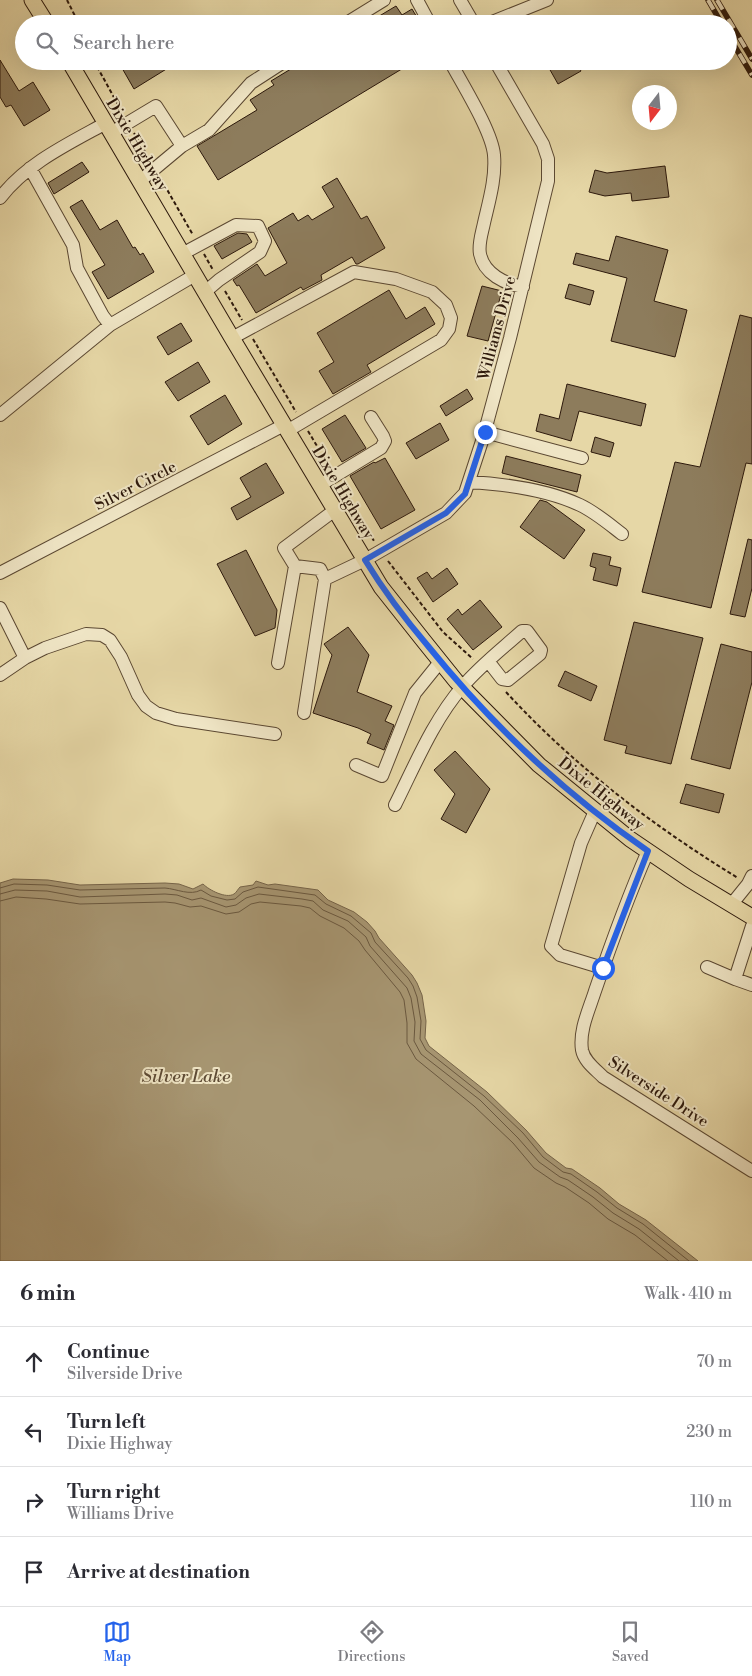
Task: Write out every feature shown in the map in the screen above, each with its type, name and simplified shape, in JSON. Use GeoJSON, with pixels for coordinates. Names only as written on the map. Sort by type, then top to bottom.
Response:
{"type":"FeatureCollection","features":[{"type":"Feature","properties":{"kind":"main road"},"geometry":{"type":"LineString","coordinates":[[32,0],[41,15]]}},
{"type":"Feature","properties":{"kind":"main road","name":"Dixie Highway"},"geometry":{"type":"LineString","coordinates":[[74,70],[381,587],[440,662],[462,687],[539,764],[596,811],[648,851],[689,879],[752,916]]}},
{"type":"Feature","properties":{"kind":"street"},"geometry":{"type":"LineString","coordinates":[[360,15],[384,0]]}},
{"type":"Feature","properties":{"kind":"street"},"geometry":{"type":"LineString","coordinates":[[418,0],[426,15]]}},
{"type":"Feature","properties":{"kind":"street"},"geometry":{"type":"LineString","coordinates":[[460,0],[469,15]]}},
{"type":"Feature","properties":{"kind":"street"},"geometry":{"type":"LineString","coordinates":[[510,15],[547,0]]}},
{"type":"Feature","properties":{"kind":"street"},"geometry":{"type":"LineString","coordinates":[[140,181],[182,146],[209,130],[251,83],[271,70]]}},
{"type":"Feature","properties":{"kind":"street"},"geometry":{"type":"LineString","coordinates":[[455,70],[485,128],[494,154],[494,179],[480,238],[480,254],[487,268],[497,278],[509,285],[523,287]]}},
{"type":"Feature","properties":{"kind":"street","name":"Williams Drive"},"geometry":{"type":"LineString","coordinates":[[324,579],[365,560],[446,513],[465,494],[485,432],[548,182],[548,159],[543,144],[500,70]]}},
{"type":"Feature","properties":{"kind":"street"},"geometry":{"type":"LineString","coordinates":[[0,198],[30,168],[108,128],[128,122],[156,106],[182,146]]}},
{"type":"Feature","properties":{"kind":"street"},"geometry":{"type":"LineString","coordinates":[[30,168],[73,245],[77,268],[103,316],[110,325]]}},
{"type":"Feature","properties":{"kind":"street"},"geometry":{"type":"LineString","coordinates":[[182,254],[236,225],[258,226],[265,240],[260,252],[205,292]]}},
{"type":"Feature","properties":{"kind":"street","name":"Silver Circle"},"geometry":{"type":"LineString","coordinates":[[0,573],[286,428],[302,422],[441,340],[449,329],[451,318],[446,304],[432,292],[396,279],[354,272],[232,338]]}},
{"type":"Feature","properties":{"kind":"street"},"geometry":{"type":"LineString","coordinates":[[0,416],[110,325],[195,275]]}},
{"type":"Feature","properties":{"kind":"street"},"geometry":{"type":"LineString","coordinates":[[320,485],[381,448],[385,442],[371,417]]}},
{"type":"Feature","properties":{"kind":"street"},"geometry":{"type":"LineString","coordinates":[[485,432],[582,458]]}},
{"type":"Feature","properties":{"kind":"street"},"geometry":{"type":"LineString","coordinates":[[469,482],[491,483],[551,495],[580,505],[622,534]]}},
{"type":"Feature","properties":{"kind":"street"},"geometry":{"type":"LineString","coordinates":[[278,663],[295,566],[284,548],[335,510]]}},
{"type":"Feature","properties":{"kind":"street"},"geometry":{"type":"LineString","coordinates":[[295,566],[320,568],[324,579],[304,713]]}},
{"type":"Feature","properties":{"kind":"street"},"geometry":{"type":"LineString","coordinates":[[0,608],[25,658]]}},
{"type":"Feature","properties":{"kind":"street"},"geometry":{"type":"LineString","coordinates":[[0,675],[25,658],[58,643],[86,634],[102,635],[110,640],[122,657],[138,696],[156,714],[176,719],[275,734]]}},
{"type":"Feature","properties":{"kind":"street"},"geometry":{"type":"LineString","coordinates":[[356,765],[382,776],[415,693],[440,662]]}},
{"type":"Feature","properties":{"kind":"street"},"geometry":{"type":"LineString","coordinates":[[395,805],[431,733],[462,687],[485,664]]}},
{"type":"Feature","properties":{"kind":"street"},"geometry":{"type":"LineString","coordinates":[[596,811],[581,843],[551,946],[560,954],[603,968]]}},
{"type":"Feature","properties":{"kind":"street","name":"Silverside Drive"},"geometry":{"type":"LineString","coordinates":[[648,851],[603,968],[581,1036],[582,1052],[586,1060],[603,1077],[752,1171]]}},
{"type":"Feature","properties":{"kind":"street"},"geometry":{"type":"LineString","coordinates":[[731,905],[750,880]]}},
{"type":"Feature","properties":{"kind":"street"},"geometry":{"type":"LineString","coordinates":[[735,979],[752,926]]}},
{"type":"Feature","properties":{"kind":"street"},"geometry":{"type":"LineString","coordinates":[[708,967],[752,985]]}},
{"type":"Feature","properties":{"kind":"path"},"geometry":{"type":"LineString","coordinates":[[67,0],[74,15]]}},
{"type":"Feature","properties":{"kind":"path"},"geometry":{"type":"LineString","coordinates":[[99,70],[248,330],[372,538]]}},
{"type":"Feature","properties":{"kind":"path"},"geometry":{"type":"LineString","coordinates":[[391,566],[443,632],[485,664]]}},
{"type":"Feature","properties":{"kind":"path"},"geometry":{"type":"LineString","coordinates":[[506,692],[558,744],[627,802],[700,854],[750,880]]}},
{"type":"Feature","properties":{"kind":"water","name":"Silver Lake"},"geometry":{"type":"Polygon","coordinates":[[[13,879],[48,880],[80,885],[165,883],[179,884],[193,889],[203,884],[222,895],[234,894],[240,887],[253,885],[256,881],[268,885],[275,884],[318,890],[328,900],[354,912],[367,922],[412,975],[422,995],[426,1021],[425,1038],[429,1046],[487,1092],[526,1130],[546,1153],[566,1168],[572,1169],[600,1188],[619,1204],[646,1220],[698,1261],[0,1261],[0,883],[13,879]]]}},
{"type":"Feature","properties":{"kind":"building"},"geometry":{"type":"Polygon","coordinates":[[[396,6],[402,15],[381,15],[396,6]]]}},
{"type":"Feature","properties":{"kind":"building"},"geometry":{"type":"Polygon","coordinates":[[[412,9],[416,15],[402,15],[412,9]]]}},
{"type":"Feature","properties":{"kind":"building"},"geometry":{"type":"Polygon","coordinates":[[[0,60],[19,91],[33,82],[50,110],[24,126],[11,105],[6,107],[0,97],[0,60]]]}},
{"type":"Feature","properties":{"kind":"building"},"geometry":{"type":"Polygon","coordinates":[[[123,70],[165,70],[134,89],[123,70]]]}},
{"type":"Feature","properties":{"kind":"building"},"geometry":{"type":"Polygon","coordinates":[[[289,70],[400,70],[218,180],[197,146],[257,110],[250,100],[274,85],[271,81],[289,70]]]}},
{"type":"Feature","properties":{"kind":"building"},"geometry":{"type":"Polygon","coordinates":[[[550,70],[581,71],[558,84],[550,70]]]}},
{"type":"Feature","properties":{"kind":"building"},"geometry":{"type":"Polygon","coordinates":[[[82,162],[89,172],[54,194],[48,183],[82,162]]]}},
{"type":"Feature","properties":{"kind":"building"},"geometry":{"type":"Polygon","coordinates":[[[665,166],[669,197],[632,201],[631,193],[605,196],[589,192],[595,170],[607,173],[665,166]]]}},
{"type":"Feature","properties":{"kind":"building"},"geometry":{"type":"Polygon","coordinates":[[[337,178],[361,219],[367,216],[385,248],[358,264],[356,264],[352,257],[321,275],[322,280],[303,290],[301,287],[256,313],[239,285],[237,286],[233,280],[257,264],[265,276],[287,263],[268,228],[293,213],[298,221],[308,215],[312,220],[334,207],[322,187],[337,178]]]}},
{"type":"Feature","properties":{"kind":"building"},"geometry":{"type":"Polygon","coordinates":[[[82,200],[100,230],[117,220],[133,248],[135,247],[140,255],[143,253],[154,272],[108,299],[92,272],[105,265],[70,207],[82,200]]]}},
{"type":"Feature","properties":{"kind":"building"},"geometry":{"type":"Polygon","coordinates":[[[238,233],[247,234],[252,242],[222,259],[214,246],[238,233]]]}},
{"type":"Feature","properties":{"kind":"building"},"geometry":{"type":"Polygon","coordinates":[[[616,236],[668,250],[654,301],[687,310],[675,357],[611,341],[627,278],[573,264],[576,253],[609,261],[616,236]]]}},
{"type":"Feature","properties":{"kind":"building"},"geometry":{"type":"Polygon","coordinates":[[[569,284],[594,291],[590,305],[565,298],[569,284]]]}},
{"type":"Feature","properties":{"kind":"building"},"geometry":{"type":"Polygon","coordinates":[[[482,286],[502,291],[488,341],[467,336],[482,286]]]}},
{"type":"Feature","properties":{"kind":"building"},"geometry":{"type":"Polygon","coordinates":[[[389,290],[406,319],[425,307],[435,324],[367,365],[371,372],[333,394],[319,371],[334,362],[317,333],[389,290]]]}},
{"type":"Feature","properties":{"kind":"building"},"geometry":{"type":"Polygon","coordinates":[[[740,315],[752,318],[752,464],[746,463],[711,608],[642,592],[675,462],[700,467],[740,315]]]}},
{"type":"Feature","properties":{"kind":"building"},"geometry":{"type":"Polygon","coordinates":[[[181,323],[192,341],[168,355],[157,337],[181,323]]]}},
{"type":"Feature","properties":{"kind":"building"},"geometry":{"type":"Polygon","coordinates":[[[198,362],[210,382],[178,401],[165,382],[198,362]]]}},
{"type":"Feature","properties":{"kind":"building"},"geometry":{"type":"Polygon","coordinates":[[[567,384],[646,404],[641,426],[579,411],[571,441],[536,431],[540,414],[559,419],[567,384]]]}},
{"type":"Feature","properties":{"kind":"building"},"geometry":{"type":"Polygon","coordinates":[[[467,389],[473,399],[446,416],[440,406],[467,389]]]}},
{"type":"Feature","properties":{"kind":"building"},"geometry":{"type":"Polygon","coordinates":[[[225,395],[242,424],[208,445],[190,416],[225,395]]]}},
{"type":"Feature","properties":{"kind":"building"},"geometry":{"type":"Polygon","coordinates":[[[345,415],[366,448],[342,462],[322,429],[345,415]]]}},
{"type":"Feature","properties":{"kind":"building"},"geometry":{"type":"Polygon","coordinates":[[[440,423],[449,440],[416,459],[406,443],[440,423]]]}},
{"type":"Feature","properties":{"kind":"building"},"geometry":{"type":"Polygon","coordinates":[[[595,437],[614,443],[610,457],[591,452],[595,437]]]}},
{"type":"Feature","properties":{"kind":"building"},"geometry":{"type":"Polygon","coordinates":[[[506,456],[581,475],[577,492],[502,473],[506,456]]]}},
{"type":"Feature","properties":{"kind":"building"},"geometry":{"type":"Polygon","coordinates":[[[385,458],[415,510],[381,529],[350,476],[385,458]]]}},
{"type":"Feature","properties":{"kind":"building"},"geometry":{"type":"Polygon","coordinates":[[[266,463],[284,493],[237,520],[231,508],[251,497],[240,478],[266,463]]]}},
{"type":"Feature","properties":{"kind":"building"},"geometry":{"type":"Polygon","coordinates":[[[540,500],[547,502],[585,530],[564,559],[520,527],[540,500]]]}},
{"type":"Feature","properties":{"kind":"building"},"geometry":{"type":"Polygon","coordinates":[[[748,539],[752,540],[752,588],[745,617],[730,614],[748,539]]]}},
{"type":"Feature","properties":{"kind":"building"},"geometry":{"type":"Polygon","coordinates":[[[246,550],[277,610],[275,628],[255,636],[217,564],[246,550]]]}},
{"type":"Feature","properties":{"kind":"building"},"geometry":{"type":"Polygon","coordinates":[[[593,553],[611,557],[609,565],[621,568],[617,586],[593,580],[596,568],[590,566],[593,553]]]}},
{"type":"Feature","properties":{"kind":"building"},"geometry":{"type":"Polygon","coordinates":[[[447,568],[458,584],[433,602],[417,578],[427,572],[432,579],[447,568]]]}},
{"type":"Feature","properties":{"kind":"building"},"geometry":{"type":"Polygon","coordinates":[[[480,600],[502,627],[473,650],[447,619],[458,609],[462,615],[480,600]]]}},
{"type":"Feature","properties":{"kind":"building"},"geometry":{"type":"Polygon","coordinates":[[[634,622],[703,638],[671,764],[625,753],[627,746],[604,740],[634,622]]]}},
{"type":"Feature","properties":{"kind":"building"},"geometry":{"type":"Polygon","coordinates":[[[348,627],[369,655],[357,692],[392,706],[385,721],[394,725],[384,750],[367,743],[371,734],[313,713],[332,655],[324,644],[348,627]]]}},
{"type":"Feature","properties":{"kind":"building"},"geometry":{"type":"Polygon","coordinates":[[[721,644],[752,652],[752,682],[730,769],[691,759],[721,644]]]}},
{"type":"Feature","properties":{"kind":"building"},"geometry":{"type":"Polygon","coordinates":[[[565,671],[597,686],[591,701],[558,686],[565,671]]]}},
{"type":"Feature","properties":{"kind":"building"},"geometry":{"type":"Polygon","coordinates":[[[455,751],[490,789],[466,833],[441,819],[455,794],[434,770],[455,751]]]}},
{"type":"Feature","properties":{"kind":"building"},"geometry":{"type":"Polygon","coordinates":[[[686,784],[724,794],[719,813],[680,803],[686,784]]]}},
{"type":"Feature","properties":{"kind":"railway"},"geometry":{"type":"LineString","coordinates":[[708,0],[717,15]]}},
{"type":"Feature","properties":{"kind":"railway"},"geometry":{"type":"LineString","coordinates":[[717,0],[726,15]]}},
{"type":"Feature","properties":{"kind":"railway"},"geometry":{"type":"LineString","coordinates":[[737,34],[752,59]]}},
{"type":"Feature","properties":{"kind":"railway"},"geometry":{"type":"LineString","coordinates":[[737,50],[752,75]]}},
{"type":"Feature","properties":{"kind":"route"},"geometry":{"type":"LineString","coordinates":[[485,432],[465,494],[446,513],[365,560],[381,587],[423,640],[456,681],[491,718],[539,764],[630,839],[648,851],[603,968]]}}]}
